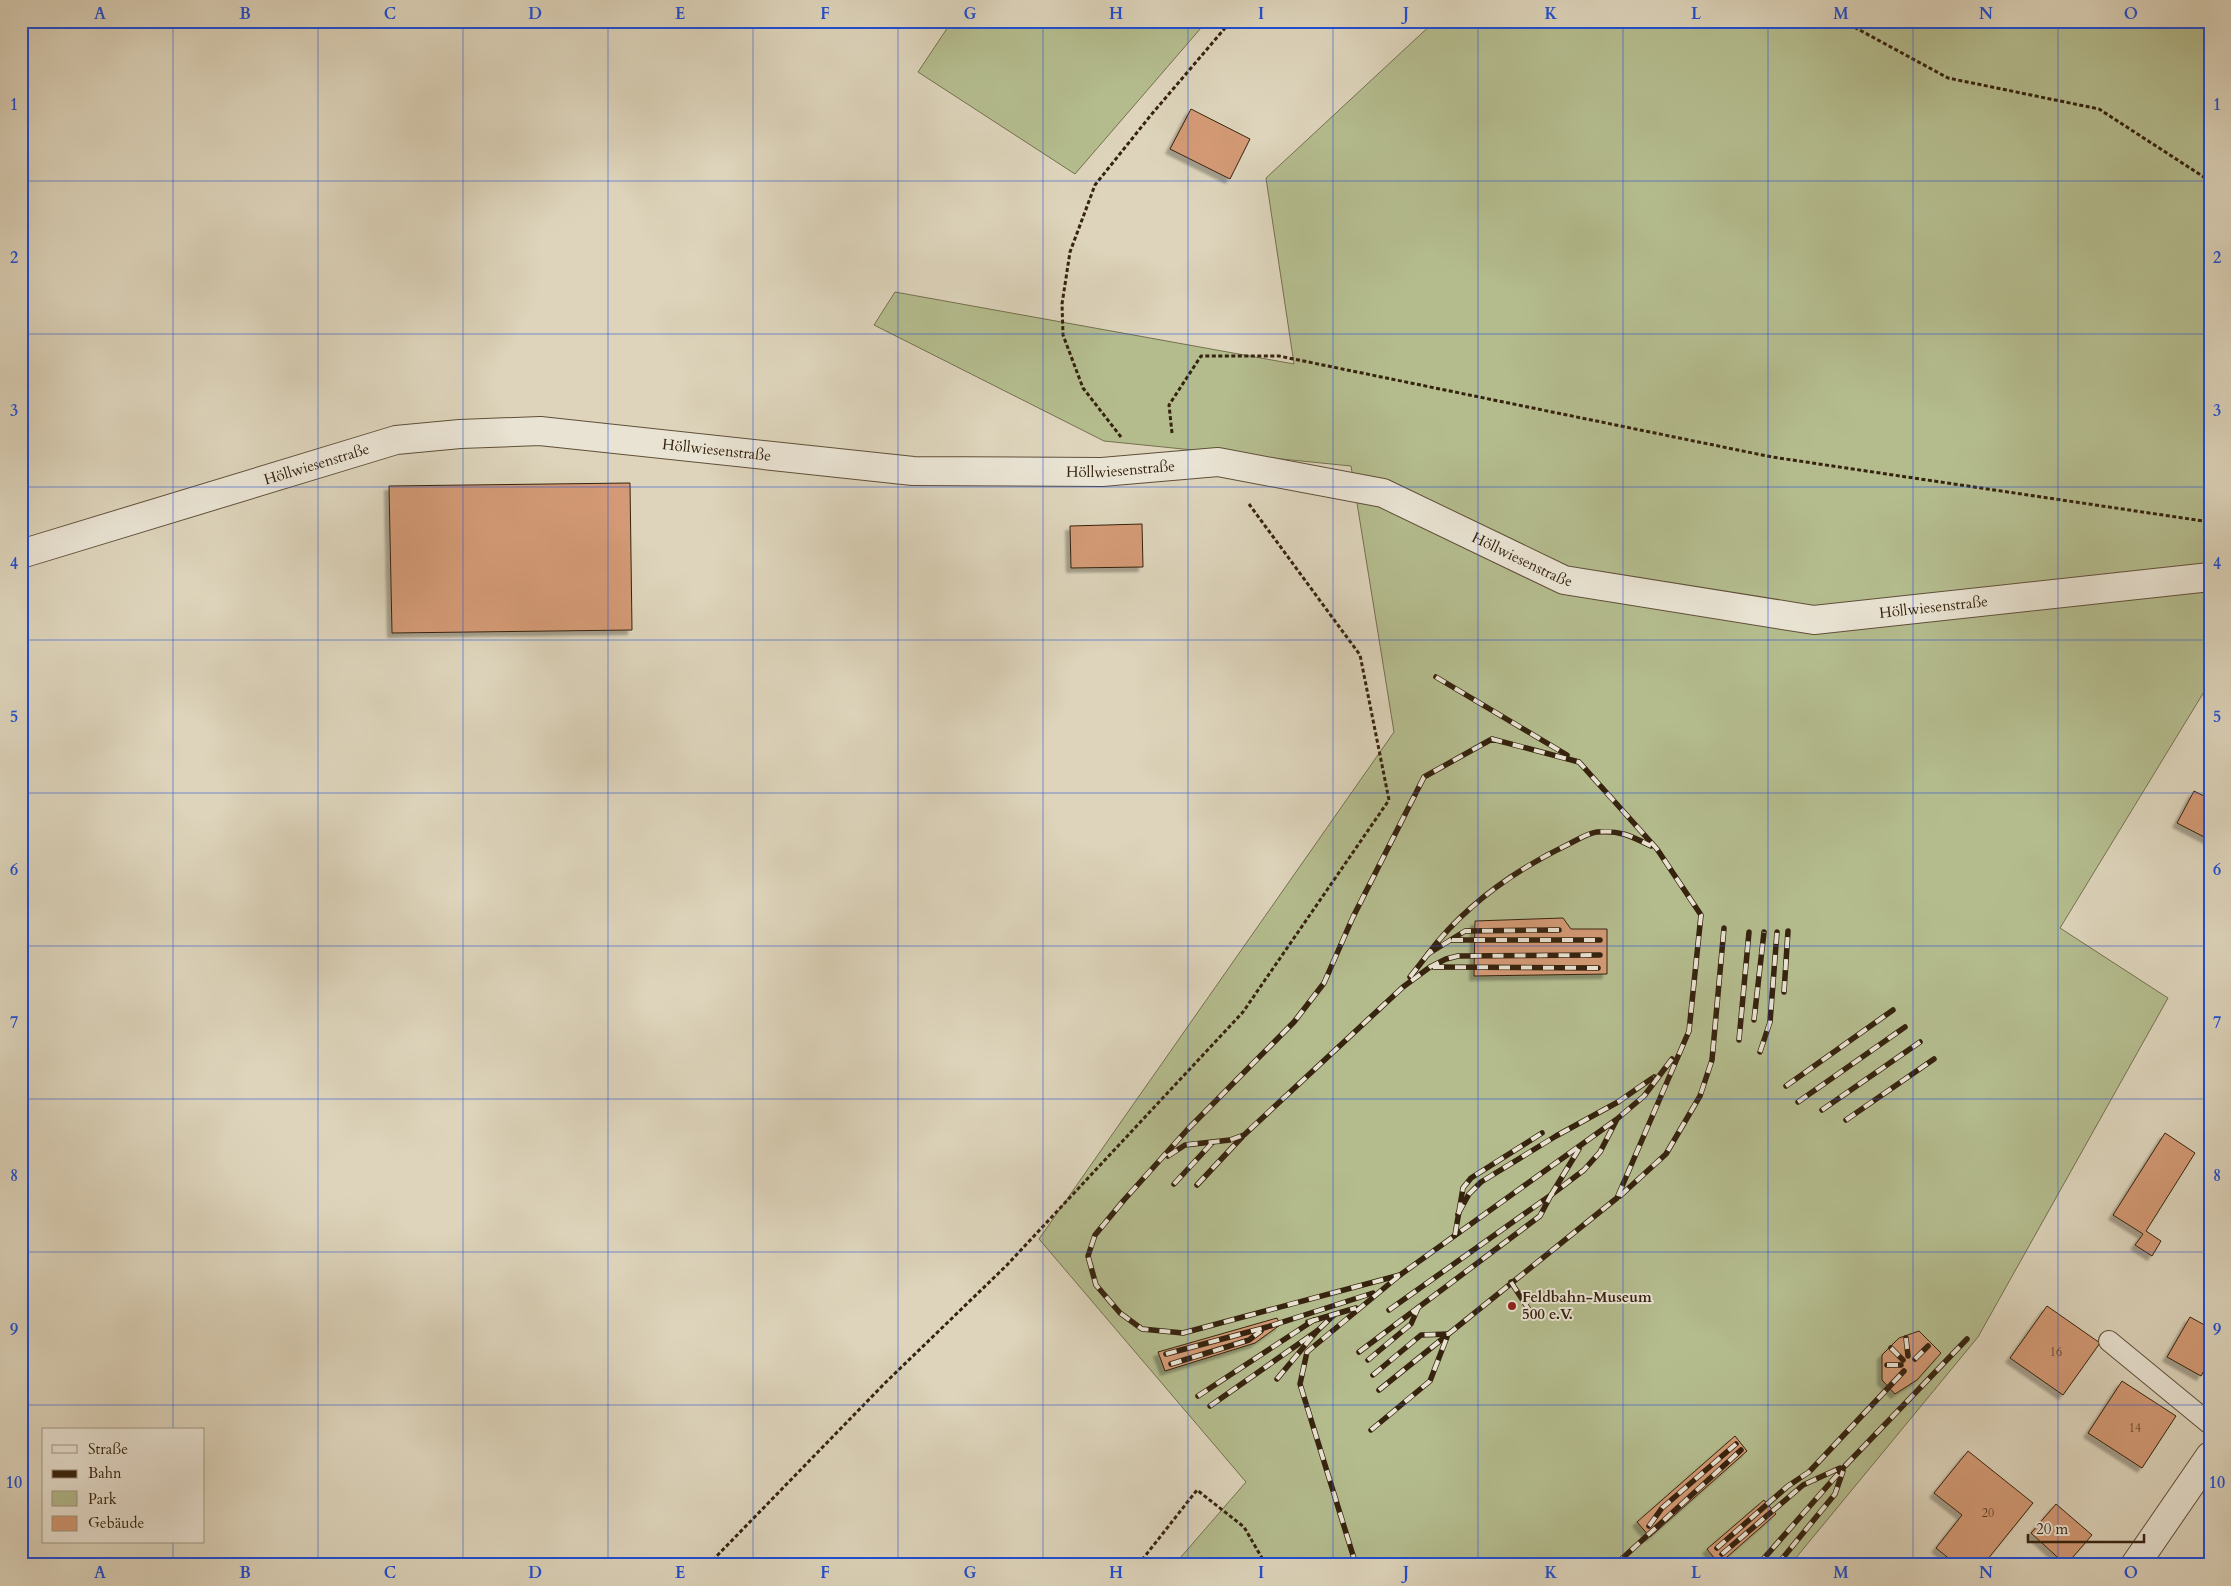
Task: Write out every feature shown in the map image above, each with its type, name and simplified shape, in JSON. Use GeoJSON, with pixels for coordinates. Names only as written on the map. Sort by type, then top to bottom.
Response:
{"type":"FeatureCollection","features":[{"type":"Feature","properties":{"kind":"street","name":"Höllwiesenstraße"},"geometry":{"type":"LineString","coordinates":[[21,554],[396,440],[460,434],[540,431],[913,471],[1102,472],[1218,462],[1383,493],[1564,580],[1814,620],[2210,577]]}},
{"type":"Feature","properties":{"kind":"street"},"geometry":{"type":"LineString","coordinates":[[2135,1565],[2210,1456]]}},
{"type":"Feature","properties":{"kind":"lane"},"geometry":{"type":"LineString","coordinates":[[2109,1341],[2210,1424]]}},
{"type":"Feature","properties":{"kind":"path"},"geometry":{"type":"LineString","coordinates":[[1146,468],[1082,388],[1062,335],[1062,304],[1070,252],[1095,185],[1151,114],[1231,21]]}},
{"type":"Feature","properties":{"kind":"path"},"geometry":{"type":"LineString","coordinates":[[1843,21],[1948,78],[2099,109],[2210,181]]}},
{"type":"Feature","properties":{"kind":"path"},"geometry":{"type":"LineString","coordinates":[[2204,21],[2210,32]]}},
{"type":"Feature","properties":{"kind":"path"},"geometry":{"type":"LineString","coordinates":[[1176,466],[1168,404],[1201,356],[1280,356],[1772,457],[2210,522]]}},
{"type":"Feature","properties":{"kind":"path"},"geometry":{"type":"LineString","coordinates":[[708,1565],[879,1390],[1006,1265],[1243,1012],[1389,800],[1360,655],[1218,462]]}},
{"type":"Feature","properties":{"kind":"path"},"geometry":{"type":"LineString","coordinates":[[1138,1565],[1197,1490],[1244,1527],[1266,1565]]}},
{"type":"Feature","properties":{"kind":"green space"},"geometry":{"type":"Polygon","coordinates":[[[952,21],[1207,21],[1075,174],[918,72],[952,21]]]}},
{"type":"Feature","properties":{"kind":"green space"},"geometry":{"type":"Polygon","coordinates":[[[1435,21],[2210,21],[2210,682],[2060,928],[2168,998],[1978,1337],[1790,1565],[1174,1565],[1246,1482],[1039,1239],[1394,732],[1351,466],[1104,441],[874,325],[895,292],[1294,364],[1266,178],[1435,21]]]}},
{"type":"Feature","properties":{"kind":"building"},"geometry":{"type":"Polygon","coordinates":[[[1191,109],[1250,139],[1230,179],[1170,149],[1191,109]]]}},
{"type":"Feature","properties":{"kind":"building"},"geometry":{"type":"Polygon","coordinates":[[[630,483],[632,630],[392,633],[389,486],[630,483]]]}},
{"type":"Feature","properties":{"kind":"building"},"geometry":{"type":"Polygon","coordinates":[[[1142,524],[1143,567],[1071,568],[1070,526],[1142,524]]]}},
{"type":"Feature","properties":{"kind":"building"},"geometry":{"type":"Polygon","coordinates":[[[2210,790],[2210,840],[2177,823],[2194,791],[2206,797],[2210,790]]]}},
{"type":"Feature","properties":{"kind":"building"},"geometry":{"type":"Polygon","coordinates":[[[1563,918],[1571,929],[1607,929],[1607,974],[1474,976],[1475,921],[1563,918]]]}},
{"type":"Feature","properties":{"kind":"building"},"geometry":{"type":"Polygon","coordinates":[[[2165,1133],[2195,1153],[2146,1231],[2161,1241],[2152,1256],[2135,1245],[2143,1234],[2113,1215],[2165,1133]]]}},
{"type":"Feature","properties":{"kind":"building"},"geometry":{"type":"Polygon","coordinates":[[[2047,1306],[2100,1343],[2063,1395],[2010,1358],[2047,1306]]]}},
{"type":"Feature","properties":{"kind":"building"},"geometry":{"type":"Polygon","coordinates":[[[2190,1317],[2210,1328],[2210,1360],[2201,1376],[2167,1357],[2190,1317]]]}},
{"type":"Feature","properties":{"kind":"building"},"geometry":{"type":"Polygon","coordinates":[[[1277,1318],[1280,1325],[1255,1343],[1165,1371],[1158,1352],[1277,1318]]]}},
{"type":"Feature","properties":{"kind":"building"},"geometry":{"type":"Polygon","coordinates":[[[1919,1331],[1941,1353],[1917,1380],[1895,1394],[1882,1380],[1882,1355],[1899,1338],[1919,1331]]]}},
{"type":"Feature","properties":{"kind":"building"},"geometry":{"type":"Polygon","coordinates":[[[2122,1381],[2176,1416],[2142,1468],[2088,1433],[2122,1381]]]}},
{"type":"Feature","properties":{"kind":"building"},"geometry":{"type":"Polygon","coordinates":[[[1735,1436],[1747,1451],[1650,1537],[1637,1522],[1735,1436]]]}},
{"type":"Feature","properties":{"kind":"building"},"geometry":{"type":"Polygon","coordinates":[[[1968,1451],[2033,1503],[1983,1565],[1957,1565],[1936,1548],[1962,1515],[1934,1493],[1968,1451]]]}},
{"type":"Feature","properties":{"kind":"building"},"geometry":{"type":"Polygon","coordinates":[[[1764,1500],[1776,1514],[1719,1564],[1707,1549],[1764,1500]]]}},
{"type":"Feature","properties":{"kind":"building"},"geometry":{"type":"Polygon","coordinates":[[[2056,1504],[2092,1535],[2066,1565],[2031,1533],[2056,1504]]]}},
{"type":"Feature","properties":{"kind":"railway"},"geometry":{"type":"LineString","coordinates":[[1436,677],[1567,755]]}},
{"type":"Feature","properties":{"kind":"railway"},"geometry":{"type":"LineString","coordinates":[[1379,1390],[1617,1198],[1689,1031],[1701,915],[1657,849],[1579,762],[1492,739],[1424,777],[1353,917],[1324,983],[1294,1022],[1187,1130],[1124,1200],[1095,1235],[1088,1256],[1096,1285],[1120,1313],[1142,1329],[1183,1333],[1400,1275]]}},
{"type":"Feature","properties":{"kind":"railway"},"geometry":{"type":"LineString","coordinates":[[1559,930],[1465,931],[1428,954],[1458,920],[1492,891],[1529,865],[1583,837],[1597,832],[1612,832],[1631,837],[1651,846]]}},
{"type":"Feature","properties":{"kind":"railway"},"geometry":{"type":"LineString","coordinates":[[1620,1196],[1666,1154],[1700,1096],[1712,1060],[1724,928]]}},
{"type":"Feature","properties":{"kind":"railway"},"geometry":{"type":"LineString","coordinates":[[1784,992],[1788,931]]}},
{"type":"Feature","properties":{"kind":"railway"},"geometry":{"type":"LineString","coordinates":[[1739,1040],[1749,932]]}},
{"type":"Feature","properties":{"kind":"railway"},"geometry":{"type":"LineString","coordinates":[[1754,1020],[1764,932]]}},
{"type":"Feature","properties":{"kind":"railway"},"geometry":{"type":"LineString","coordinates":[[1760,1052],[1770,1022],[1777,932]]}},
{"type":"Feature","properties":{"kind":"railway"},"geometry":{"type":"LineString","coordinates":[[1452,940],[1600,940]]}},
{"type":"Feature","properties":{"kind":"railway"},"geometry":{"type":"LineString","coordinates":[[1410,977],[1428,954]]}},
{"type":"Feature","properties":{"kind":"railway"},"geometry":{"type":"LineString","coordinates":[[1168,1156],[1185,1145],[1230,1140],[1244,1135],[1403,987],[1430,967],[1446,959],[1458,956],[1600,955]]}},
{"type":"Feature","properties":{"kind":"railway"},"geometry":{"type":"LineString","coordinates":[[1433,967],[1598,968]]}},
{"type":"Feature","properties":{"kind":"railway"},"geometry":{"type":"LineString","coordinates":[[1786,1086],[1893,1010]]}},
{"type":"Feature","properties":{"kind":"railway"},"geometry":{"type":"LineString","coordinates":[[1798,1102],[1905,1027]]}},
{"type":"Feature","properties":{"kind":"railway"},"geometry":{"type":"LineString","coordinates":[[1822,1110],[1920,1042]]}},
{"type":"Feature","properties":{"kind":"railway"},"geometry":{"type":"LineString","coordinates":[[1356,1565],[1300,1384],[1307,1352],[1400,1275],[1617,1119],[1644,1096],[1672,1059]]}},
{"type":"Feature","properties":{"kind":"railway"},"geometry":{"type":"LineString","coordinates":[[1846,1120],[1934,1059]]}},
{"type":"Feature","properties":{"kind":"railway"},"geometry":{"type":"LineString","coordinates":[[1458,1214],[1469,1194],[1481,1182],[1556,1136],[1618,1102],[1654,1077]]}},
{"type":"Feature","properties":{"kind":"railway"},"geometry":{"type":"LineString","coordinates":[[1359,1352],[1540,1216],[1551,1195],[1584,1170],[1600,1152],[1616,1121]]}},
{"type":"Feature","properties":{"kind":"railway"},"geometry":{"type":"LineString","coordinates":[[1455,1235],[1463,1188],[1471,1178],[1542,1133]]}},
{"type":"Feature","properties":{"kind":"railway"},"geometry":{"type":"LineString","coordinates":[[1197,1185],[1242,1137]]}},
{"type":"Feature","properties":{"kind":"railway"},"geometry":{"type":"LineString","coordinates":[[1174,1184],[1212,1143]]}},
{"type":"Feature","properties":{"kind":"railway"},"geometry":{"type":"LineString","coordinates":[[1389,1310],[1551,1195],[1579,1149]]}},
{"type":"Feature","properties":{"kind":"railway"},"geometry":{"type":"LineString","coordinates":[[1511,1282],[1533,1316]]}},
{"type":"Feature","properties":{"kind":"railway"},"geometry":{"type":"LineString","coordinates":[[1166,1354],[1267,1327],[1373,1293]]}},
{"type":"Feature","properties":{"kind":"railway"},"geometry":{"type":"LineString","coordinates":[[1308,1322],[1356,1308]]}},
{"type":"Feature","properties":{"kind":"railway"},"geometry":{"type":"LineString","coordinates":[[1368,1360],[1411,1324],[1418,1308]]}},
{"type":"Feature","properties":{"kind":"railway"},"geometry":{"type":"LineString","coordinates":[[1277,1379],[1317,1331],[1334,1315]]}},
{"type":"Feature","properties":{"kind":"railway"},"geometry":{"type":"LineString","coordinates":[[1198,1396],[1314,1320]]}},
{"type":"Feature","properties":{"kind":"railway"},"geometry":{"type":"LineString","coordinates":[[1171,1364],[1249,1340],[1261,1331]]}},
{"type":"Feature","properties":{"kind":"railway"},"geometry":{"type":"LineString","coordinates":[[1210,1406],[1317,1331]]}},
{"type":"Feature","properties":{"kind":"railway"},"geometry":{"type":"LineString","coordinates":[[1373,1375],[1421,1335],[1448,1334]]}},
{"type":"Feature","properties":{"kind":"railway"},"geometry":{"type":"LineString","coordinates":[[1371,1430],[1430,1381],[1447,1337]]}},
{"type":"Feature","properties":{"kind":"railway"},"geometry":{"type":"LineString","coordinates":[[1906,1338],[1908,1356]]}},
{"type":"Feature","properties":{"kind":"railway"},"geometry":{"type":"LineString","coordinates":[[1758,1565],[1845,1466],[1967,1339]]}},
{"type":"Feature","properties":{"kind":"railway"},"geometry":{"type":"LineString","coordinates":[[1915,1359],[1928,1346]]}},
{"type":"Feature","properties":{"kind":"railway"},"geometry":{"type":"LineString","coordinates":[[1891,1348],[1903,1360]]}},
{"type":"Feature","properties":{"kind":"railway"},"geometry":{"type":"LineString","coordinates":[[1887,1365],[1901,1365]]}},
{"type":"Feature","properties":{"kind":"railway"},"geometry":{"type":"LineString","coordinates":[[1717,1548],[1788,1486],[1809,1472],[1904,1371]]}},
{"type":"Feature","properties":{"kind":"railway"},"geometry":{"type":"LineString","coordinates":[[1649,1526],[1662,1508],[1736,1444]]}},
{"type":"Feature","properties":{"kind":"railway"},"geometry":{"type":"LineString","coordinates":[[1615,1565],[1741,1450]]}},
{"type":"Feature","properties":{"kind":"railway"},"geometry":{"type":"LineString","coordinates":[[1722,1554],[1803,1485],[1840,1468]]}},
{"type":"Feature","properties":{"kind":"railway"},"geometry":{"type":"LineString","coordinates":[[1777,1565],[1835,1494],[1843,1471]]}},
{"type":"Feature","properties":{"kind":"place","name":"Feldbahn-Museum 500 e.V."},"geometry":{"type":"Point","coordinates":[1512,1306]}}]}
